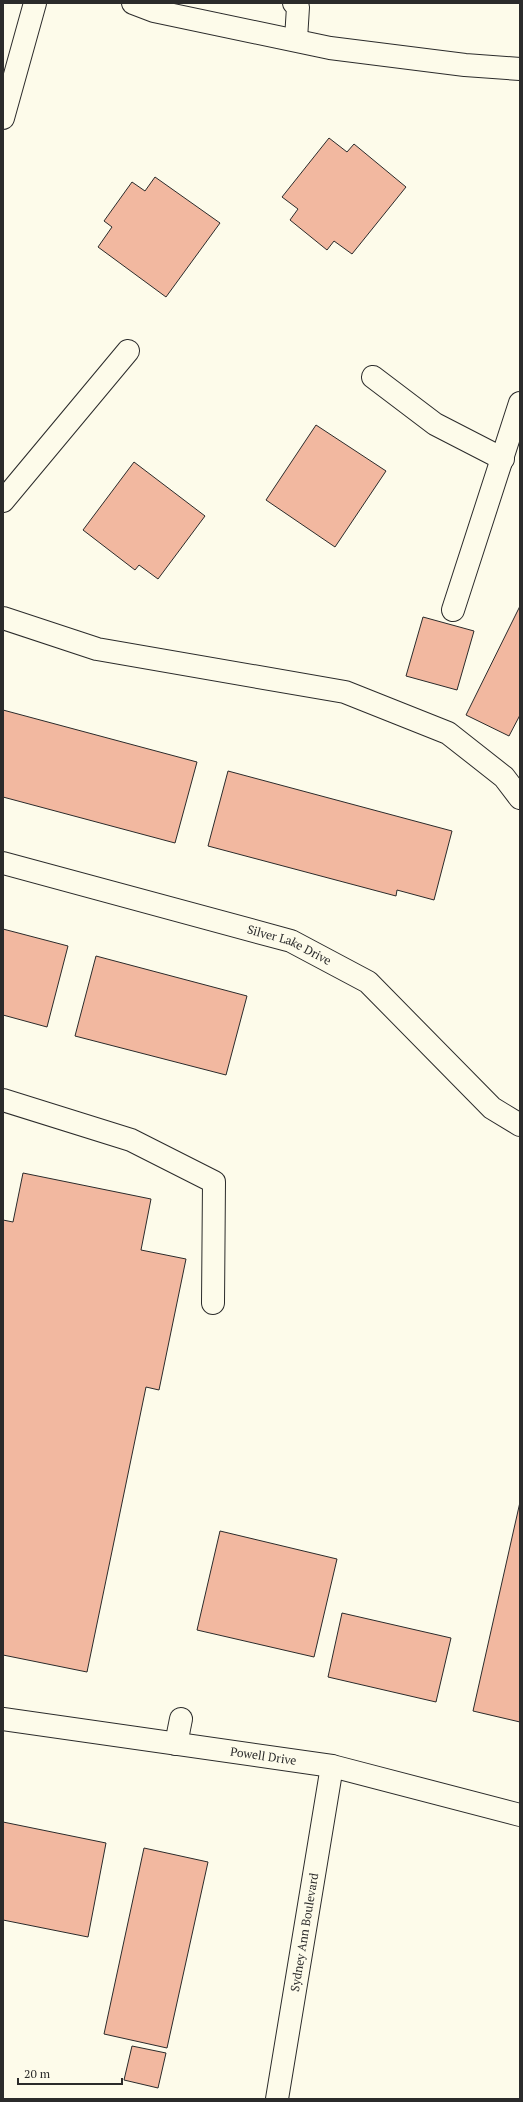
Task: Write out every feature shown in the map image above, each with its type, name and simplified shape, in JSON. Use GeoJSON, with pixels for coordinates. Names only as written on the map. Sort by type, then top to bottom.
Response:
{"type":"FeatureCollection","features":[{"type":"Feature","properties":{"kind":"street"},"geometry":{"type":"LineString","coordinates":[[3,118],[35,3]]}},
{"type":"Feature","properties":{"kind":"street"},"geometry":{"type":"LineString","coordinates":[[133,3],[154,11],[199,11],[296,39],[338,49],[465,65],[520,69]]}},
{"type":"Feature","properties":{"kind":"street"},"geometry":{"type":"LineString","coordinates":[[294,3],[298,7],[296,39]]}},
{"type":"Feature","properties":{"kind":"street"},"geometry":{"type":"LineString","coordinates":[[3,501],[128,351]]}},
{"type":"Feature","properties":{"kind":"street"},"geometry":{"type":"LineString","coordinates":[[372,377],[435,424],[503,459]]}},
{"type":"Feature","properties":{"kind":"street"},"geometry":{"type":"LineString","coordinates":[[453,610],[520,403]]}},
{"type":"Feature","properties":{"kind":"street"},"geometry":{"type":"LineString","coordinates":[[3,618],[97,649],[345,692],[448,733],[504,777],[520,798]]}},
{"type":"Feature","properties":{"kind":"street","name":"Silver Lake Drive"},"geometry":{"type":"LineString","coordinates":[[3,863],[291,941],[368,982],[492,1108],[520,1126]]}},
{"type":"Feature","properties":{"kind":"street"},"geometry":{"type":"LineString","coordinates":[[3,1100],[131,1140],[214,1182],[213,1303]]}},
{"type":"Feature","properties":{"kind":"street","name":"Powell Drive"},"geometry":{"type":"LineString","coordinates":[[3,1719],[332,1766],[520,1815]]}},
{"type":"Feature","properties":{"kind":"street"},"geometry":{"type":"LineString","coordinates":[[176,1744],[181,1719]]}},
{"type":"Feature","properties":{"kind":"street","name":"Sydney Ann Boulevard"},"geometry":{"type":"LineString","coordinates":[[277,2099],[332,1766]]}},
{"type":"Feature","properties":{"kind":"building"},"geometry":{"type":"Polygon","coordinates":[[[329,138],[347,152],[354,144],[406,187],[352,254],[334,241],[327,250],[290,220],[298,209],[282,197],[329,138]]]}},
{"type":"Feature","properties":{"kind":"building"},"geometry":{"type":"Polygon","coordinates":[[[155,177],[220,223],[166,297],[98,247],[112,227],[104,221],[132,182],[145,191],[155,177]]]}},
{"type":"Feature","properties":{"kind":"building"},"geometry":{"type":"Polygon","coordinates":[[[316,425],[386,471],[335,547],[266,500],[316,425]]]}},
{"type":"Feature","properties":{"kind":"building"},"geometry":{"type":"Polygon","coordinates":[[[134,462],[205,516],[158,579],[139,565],[135,570],[83,530],[134,462]]]}},
{"type":"Feature","properties":{"kind":"building"},"geometry":{"type":"Polygon","coordinates":[[[520,606],[520,715],[509,736],[466,715],[520,606]]]}},
{"type":"Feature","properties":{"kind":"building"},"geometry":{"type":"Polygon","coordinates":[[[423,617],[474,631],[457,690],[406,676],[423,617]]]}},
{"type":"Feature","properties":{"kind":"building"},"geometry":{"type":"Polygon","coordinates":[[[3,710],[197,762],[175,843],[3,797],[3,710]]]}},
{"type":"Feature","properties":{"kind":"building"},"geometry":{"type":"Polygon","coordinates":[[[228,771],[452,831],[434,900],[397,890],[396,896],[208,846],[228,771]]]}},
{"type":"Feature","properties":{"kind":"building"},"geometry":{"type":"Polygon","coordinates":[[[3,929],[68,946],[47,1027],[3,1015],[3,929]]]}},
{"type":"Feature","properties":{"kind":"building"},"geometry":{"type":"Polygon","coordinates":[[[96,956],[247,996],[226,1075],[75,1036],[96,956]]]}},
{"type":"Feature","properties":{"kind":"building"},"geometry":{"type":"Polygon","coordinates":[[[23,1173],[151,1199],[141,1250],[186,1259],[159,1390],[146,1387],[87,1672],[3,1655],[3,1220],[13,1222],[23,1173]]]}},
{"type":"Feature","properties":{"kind":"building"},"geometry":{"type":"Polygon","coordinates":[[[520,1502],[520,1722],[473,1711],[520,1502]]]}},
{"type":"Feature","properties":{"kind":"building"},"geometry":{"type":"Polygon","coordinates":[[[220,1531],[337,1559],[314,1657],[197,1630],[220,1531]]]}},
{"type":"Feature","properties":{"kind":"building"},"geometry":{"type":"Polygon","coordinates":[[[342,1613],[451,1638],[436,1702],[328,1677],[342,1613]]]}},
{"type":"Feature","properties":{"kind":"building"},"geometry":{"type":"Polygon","coordinates":[[[3,1822],[106,1843],[88,1937],[3,1920],[3,1822]]]}},
{"type":"Feature","properties":{"kind":"building"},"geometry":{"type":"Polygon","coordinates":[[[144,1848],[208,1862],[167,2048],[104,2034],[144,1848]]]}},
{"type":"Feature","properties":{"kind":"building"},"geometry":{"type":"Polygon","coordinates":[[[132,2046],[166,2053],[158,2088],[124,2080],[132,2046]]]}}]}
